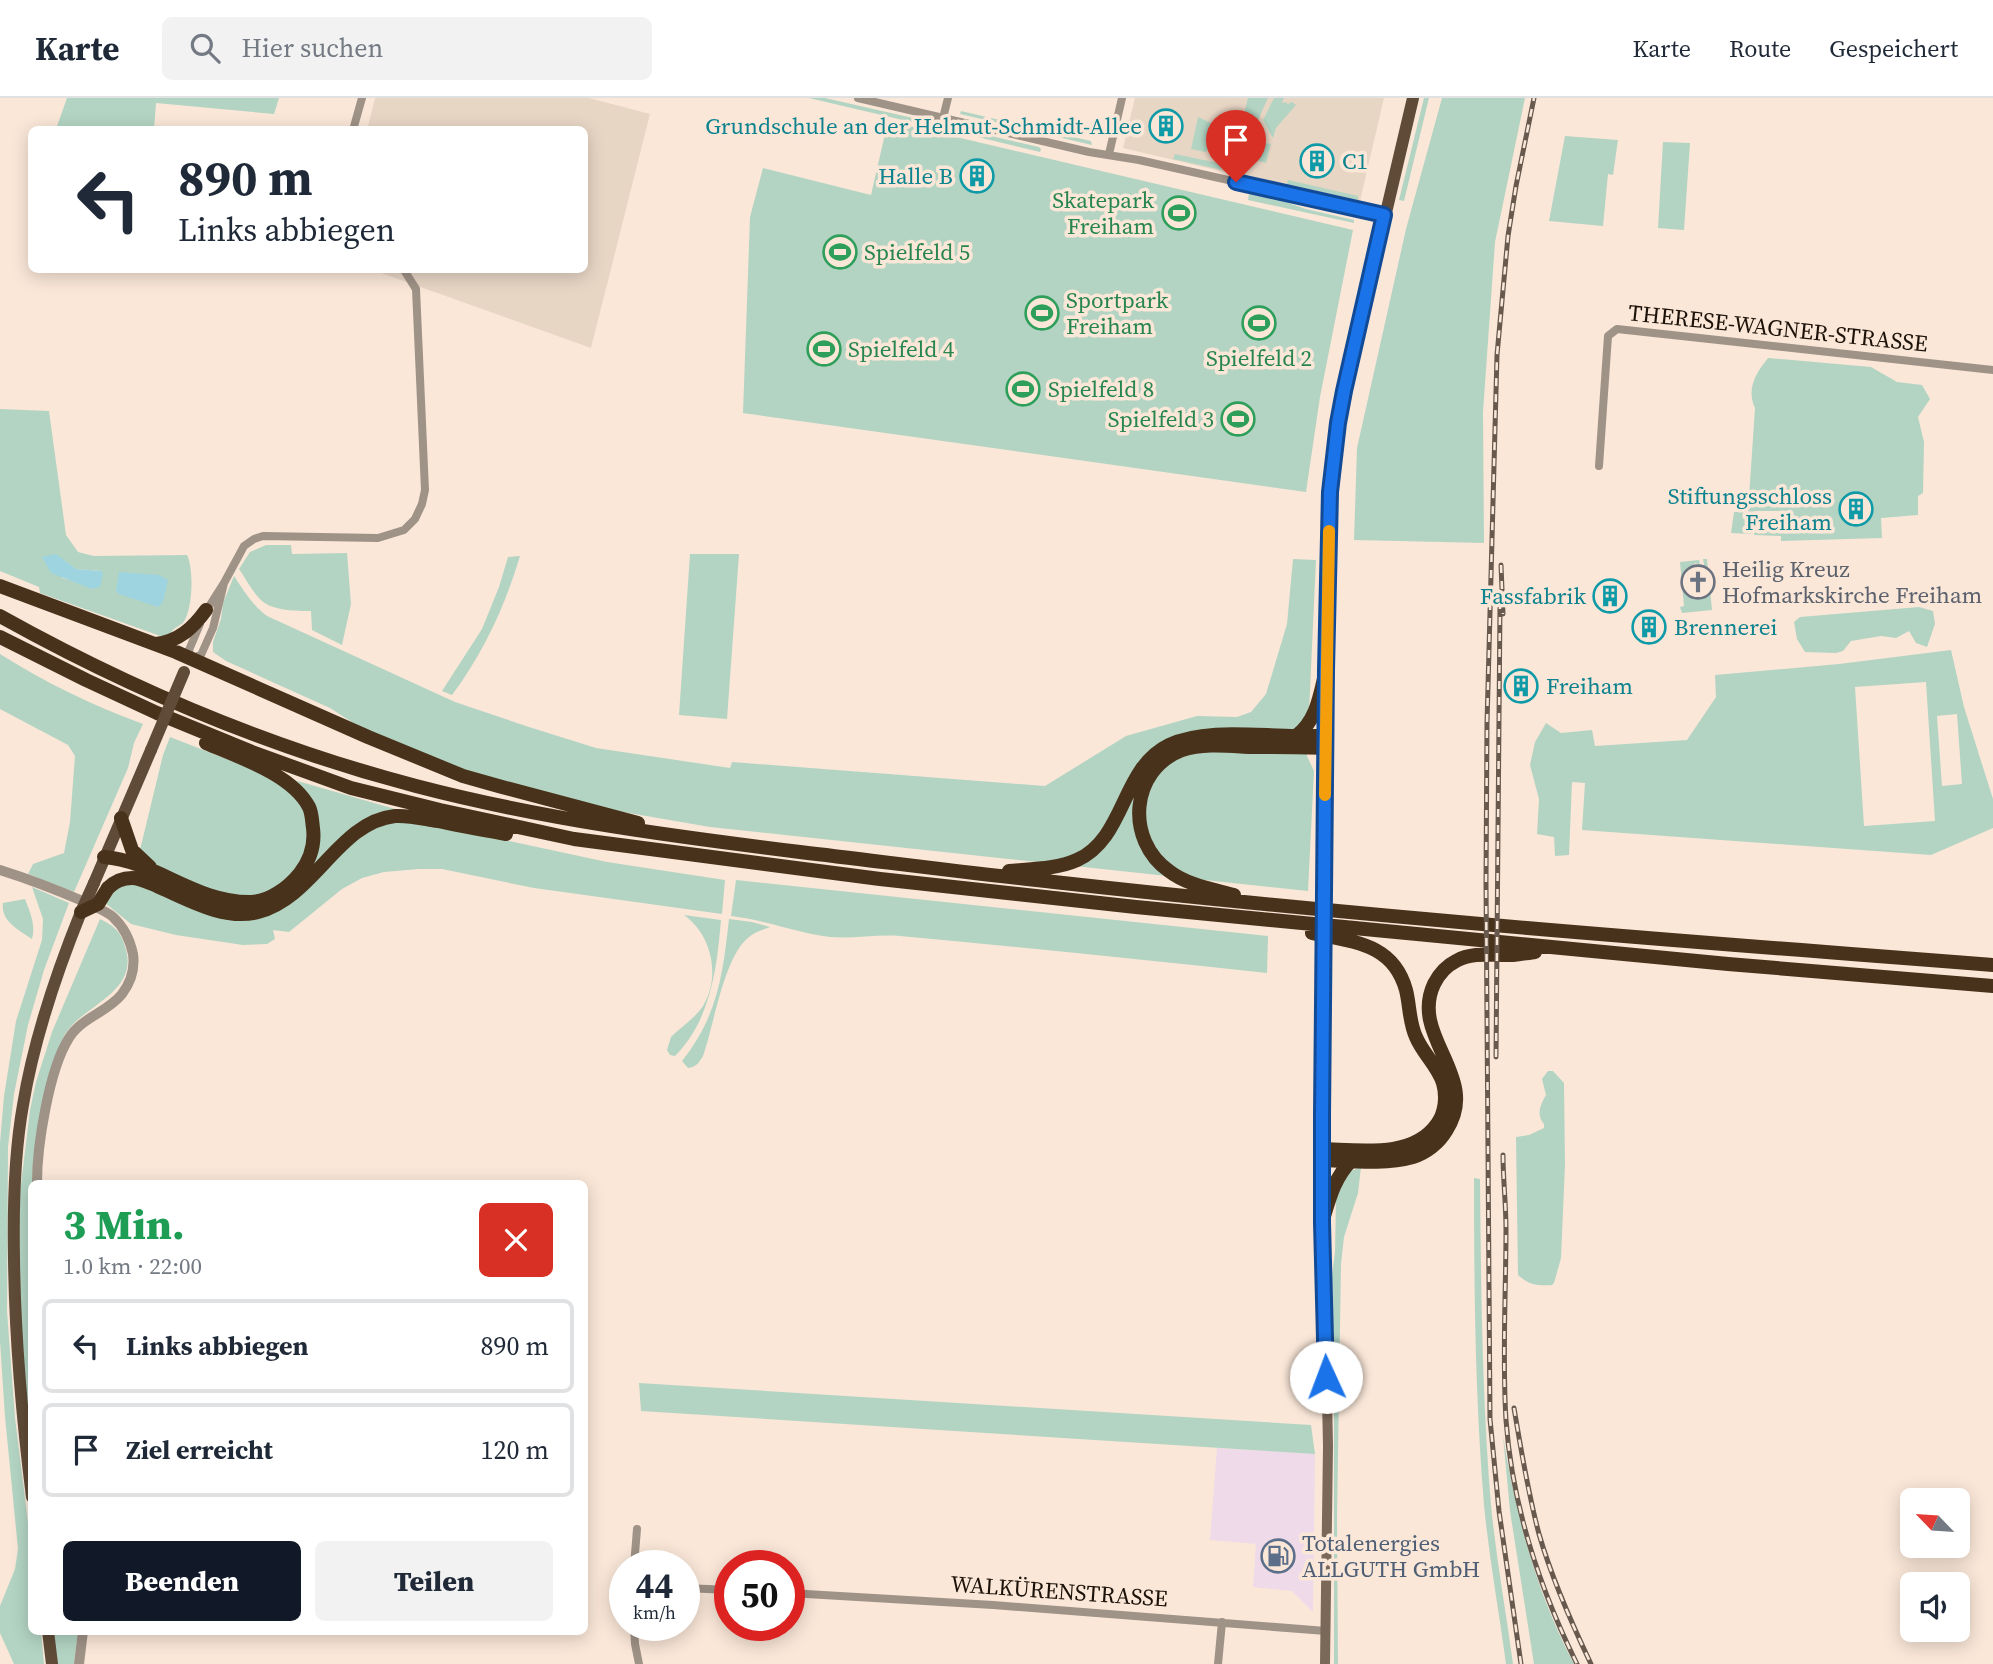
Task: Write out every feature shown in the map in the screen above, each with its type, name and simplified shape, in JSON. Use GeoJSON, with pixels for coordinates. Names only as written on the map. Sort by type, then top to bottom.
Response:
{"type":"FeatureCollection","features":[{"type":"Feature","properties":{"kind":"highway"},"geometry":{"type":"LineString","coordinates":[[0,586],[191,658],[463,776],[633,821],[679,837]]}},
{"type":"Feature","properties":{"kind":"highway"},"geometry":{"type":"LineString","coordinates":[[156,644],[169,643],[183,635],[211,608]]}},
{"type":"Feature","properties":{"kind":"highway"},"geometry":{"type":"LineString","coordinates":[[0,616],[92,664],[258,736],[414,785],[578,821],[679,837],[1266,905],[1673,941],[1993,965]]}},
{"type":"Feature","properties":{"kind":"highway"},"geometry":{"type":"LineString","coordinates":[[0,637],[157,713],[252,752],[351,788],[452,813],[574,838],[892,880],[1136,907],[1993,986]]}},
{"type":"Feature","properties":{"kind":"highway"},"geometry":{"type":"LineString","coordinates":[[1295,740],[1315,712],[1326,670]]}},
{"type":"Feature","properties":{"kind":"highway"},"geometry":{"type":"LineString","coordinates":[[104,857],[121,858],[202,894],[231,902],[255,902],[272,896],[295,880],[311,853],[314,837],[308,807],[292,786],[270,772],[187,735],[157,713]]}},
{"type":"Feature","properties":{"kind":"highway"},"geometry":{"type":"LineString","coordinates":[[983,874],[1056,866],[1077,860],[1095,849],[1111,829],[1136,777],[1148,761],[1167,746],[1199,736],[1270,741]]}},
{"type":"Feature","properties":{"kind":"highway"},"geometry":{"type":"LineString","coordinates":[[1266,905],[1197,885],[1169,872],[1150,852],[1141,834],[1140,799],[1155,769],[1166,759],[1182,751],[1270,741],[1326,742]]}},
{"type":"Feature","properties":{"kind":"highway"},"geometry":{"type":"LineString","coordinates":[[104,857],[116,870],[215,910],[236,914],[257,913],[293,896],[357,833],[387,818],[399,816],[520,836],[574,838]]}},
{"type":"Feature","properties":{"kind":"highway"},"geometry":{"type":"LineString","coordinates":[[121,818],[132,850],[159,875]]}},
{"type":"Feature","properties":{"kind":"highway"},"geometry":{"type":"LineString","coordinates":[[79,917],[98,904],[101,885],[134,877]]}},
{"type":"Feature","properties":{"kind":"highway"},"geometry":{"type":"LineString","coordinates":[[1243,917],[1366,945],[1382,953],[1398,969],[1406,991],[1415,1036],[1443,1082],[1445,1106],[1440,1121],[1430,1134],[1417,1143],[1376,1155],[1322,1155]]}},
{"type":"Feature","properties":{"kind":"highway"},"geometry":{"type":"LineString","coordinates":[[1376,1155],[1394,1160],[1421,1154],[1444,1134],[1454,1116],[1457,1096],[1455,1082],[1429,1018],[1431,992],[1439,975],[1455,961],[1469,956],[1513,955],[1560,948]]}},
{"type":"Feature","properties":{"kind":"highway"},"geometry":{"type":"LineString","coordinates":[[1322,1223],[1333,1186],[1351,1155]]}},
{"type":"Feature","properties":{"kind":"main road"},"geometry":{"type":"LineString","coordinates":[[1325,1664],[1328,1446],[1322,1155],[1330,492],[1344,391],[1413,98]]}},
{"type":"Feature","properties":{"kind":"main road"},"geometry":{"type":"LineString","coordinates":[[101,885],[104,857],[191,658]]}},
{"type":"Feature","properties":{"kind":"main road"},"geometry":{"type":"LineString","coordinates":[[28,1461],[15,1323],[13,1225],[16,1159],[22,1108],[38,1033],[79,917]]}},
{"type":"Feature","properties":{"kind":"main road"},"geometry":{"type":"LineString","coordinates":[[48,1635],[52,1664]]}},
{"type":"Feature","properties":{"kind":"street"},"geometry":{"type":"LineString","coordinates":[[354,126],[362,98]]}},
{"type":"Feature","properties":{"kind":"street"},"geometry":{"type":"LineString","coordinates":[[858,98],[1089,152],[1109,154],[1384,215]]}},
{"type":"Feature","properties":{"kind":"street"},"geometry":{"type":"LineString","coordinates":[[943,118],[948,98]]}},
{"type":"Feature","properties":{"kind":"street"},"geometry":{"type":"LineString","coordinates":[[1109,154],[1122,98]]}},
{"type":"Feature","properties":{"kind":"street"},"geometry":{"type":"LineString","coordinates":[[211,608],[213,628],[201,655],[191,658],[188,650],[244,546],[254,539],[263,536],[378,538],[404,530],[415,519],[425,490],[416,289],[406,273]]}},
{"type":"Feature","properties":{"kind":"street","name":"THERESE-WAGNER-STRASSE"},"geometry":{"type":"LineString","coordinates":[[1599,466],[1608,336],[1617,329],[1993,370]]}},
{"type":"Feature","properties":{"kind":"street"},"geometry":{"type":"LineString","coordinates":[[0,870],[62,892],[106,912],[125,930],[134,961],[131,979],[123,992],[115,1002],[77,1028],[69,1037],[61,1055],[41,1133],[37,1180]]}},
{"type":"Feature","properties":{"kind":"street"},"geometry":{"type":"LineString","coordinates":[[635,1550],[637,1529]]}},
{"type":"Feature","properties":{"kind":"street","name":"WALKÜRENSTRASSE"},"geometry":{"type":"LineString","coordinates":[[805,1594],[986,1604],[1326,1631]]}},
{"type":"Feature","properties":{"kind":"street"},"geometry":{"type":"LineString","coordinates":[[1217,1664],[1222,1622]]}},
{"type":"Feature","properties":{"kind":"street"},"geometry":{"type":"LineString","coordinates":[[79,1664],[83,1635]]}},
{"type":"Feature","properties":{"kind":"street"},"geometry":{"type":"LineString","coordinates":[[635,1641],[639,1664]]}},
{"type":"Feature","properties":{"kind":"shaded area"},"geometry":{"type":"Polygon","coordinates":[[[375,98],[589,98],[650,114],[591,348],[381,273],[588,273],[588,126],[368,126],[375,98]]]}},
{"type":"Feature","properties":{"kind":"shaded area"},"geometry":{"type":"Polygon","coordinates":[[[1135,98],[1384,98],[1360,201],[1292,188],[1123,148],[1135,98]]]}},
{"type":"Feature","properties":{"kind":"shaded area"},"geometry":{"type":"Polygon","coordinates":[[[1217,1448],[1315,1454],[1313,1612],[1292,1591],[1253,1587],[1256,1544],[1210,1540],[1217,1448]]]}},
{"type":"Feature","properties":{"kind":"green space"},"geometry":{"type":"Polygon","coordinates":[[[67,98],[279,98],[274,114],[156,103],[154,126],[57,126],[67,98]]]}},
{"type":"Feature","properties":{"kind":"green space"},"geometry":{"type":"Polygon","coordinates":[[[809,98],[825,98],[926,121],[924,125],[809,98]]]}},
{"type":"Feature","properties":{"kind":"green space"},"geometry":{"type":"Polygon","coordinates":[[[1248,98],[1268,98],[1247,144],[1236,145],[1248,98]]]}},
{"type":"Feature","properties":{"kind":"green space"},"geometry":{"type":"Polygon","coordinates":[[[1274,98],[1284,98],[1283,103],[1292,102],[1296,105],[1276,128],[1273,138],[1263,120],[1274,98]]]}},
{"type":"Feature","properties":{"kind":"green space"},"geometry":{"type":"Polygon","coordinates":[[[1424,98],[1429,98],[1404,201],[1399,200],[1424,98]]]}},
{"type":"Feature","properties":{"kind":"green space"},"geometry":{"type":"Polygon","coordinates":[[[1442,98],[1525,98],[1495,242],[1483,412],[1484,543],[1354,540],[1357,448],[1406,229],[1442,98]]]}},
{"type":"Feature","properties":{"kind":"green space"},"geometry":{"type":"Polygon","coordinates":[[[961,111],[1091,141],[1092,145],[960,114],[961,111]]]}},
{"type":"Feature","properties":{"kind":"green space"},"geometry":{"type":"Polygon","coordinates":[[[1198,117],[1222,128],[1214,144],[1205,152],[1191,149],[1198,117]]]}},
{"type":"Feature","properties":{"kind":"green space","name":"Sportpark Freiham"},"geometry":{"type":"Polygon","coordinates":[[[888,121],[1353,230],[1320,397],[1306,492],[743,413],[750,217],[763,168],[871,195],[888,121]]]}},
{"type":"Feature","properties":{"kind":"green space"},"geometry":{"type":"Polygon","coordinates":[[[957,128],[1041,149],[1040,152],[957,132],[957,128]]]}},
{"type":"Feature","properties":{"kind":"green space"},"geometry":{"type":"Polygon","coordinates":[[[1565,136],[1618,140],[1613,175],[1608,174],[1603,226],[1549,221],[1565,136]]]}},
{"type":"Feature","properties":{"kind":"green space"},"geometry":{"type":"Polygon","coordinates":[[[1663,142],[1690,143],[1684,230],[1658,228],[1663,142]]]}},
{"type":"Feature","properties":{"kind":"green space"},"geometry":{"type":"Polygon","coordinates":[[[1252,143],[1271,144],[1266,163],[1253,159],[1252,143]]]}},
{"type":"Feature","properties":{"kind":"green space"},"geometry":{"type":"Polygon","coordinates":[[[1175,154],[1223,164],[1222,170],[1173,159],[1175,154]]]}},
{"type":"Feature","properties":{"kind":"green space"},"geometry":{"type":"Polygon","coordinates":[[[1288,180],[1358,196],[1358,200],[1286,186],[1288,180]]]}},
{"type":"Feature","properties":{"kind":"green space"},"geometry":{"type":"Polygon","coordinates":[[[1249,194],[1354,220],[1354,223],[1248,200],[1249,194]]]}},
{"type":"Feature","properties":{"kind":"green space"},"geometry":{"type":"Polygon","coordinates":[[[1768,358],[1871,367],[1897,382],[1922,385],[1930,399],[1918,417],[1924,442],[1923,493],[1918,496],[1918,515],[1881,518],[1882,538],[1781,541],[1781,536],[1754,535],[1755,521],[1772,516],[1782,517],[1783,511],[1754,511],[1751,534],[1731,533],[1734,512],[1748,512],[1755,408],[1752,388],[1756,375],[1768,358]]]}},
{"type":"Feature","properties":{"kind":"green space"},"geometry":{"type":"Polygon","coordinates":[[[0,409],[49,411],[66,535],[78,552],[94,556],[187,555],[191,570],[191,599],[183,623],[166,638],[40,593],[39,587],[0,571],[0,409]],[[68,565],[62,578],[92,589],[101,571],[76,569],[68,565]]]}},
{"type":"Feature","properties":{"kind":"green space"},"geometry":{"type":"Polygon","coordinates":[[[266,545],[291,545],[292,554],[347,553],[351,604],[342,645],[312,630],[311,611],[273,607],[256,594],[239,569],[250,552],[266,545]]]}},
{"type":"Feature","properties":{"kind":"green space"},"geometry":{"type":"Polygon","coordinates":[[[690,554],[739,554],[727,719],[679,715],[690,554]]]}},
{"type":"Feature","properties":{"kind":"green space"},"geometry":{"type":"Polygon","coordinates":[[[520,556],[508,593],[484,645],[452,695],[442,691],[482,629],[508,557],[520,556]]]}},
{"type":"Feature","properties":{"kind":"green space"},"geometry":{"type":"Polygon","coordinates":[[[1293,559],[1316,560],[1307,756],[1314,771],[1308,891],[710,827],[594,807],[499,783],[426,757],[358,726],[330,708],[226,661],[213,652],[223,603],[234,576],[253,603],[267,616],[455,702],[596,748],[730,768],[732,762],[1045,786],[1126,736],[1197,716],[1237,717],[1251,712],[1266,694],[1287,624],[1293,559]]]}},
{"type":"Feature","properties":{"kind":"green space"},"geometry":{"type":"Polygon","coordinates":[[[1703,559],[1707,559],[1712,610],[1682,613],[1680,607],[1684,606],[1680,562],[1699,560],[1700,565],[1695,563],[1693,566],[1688,596],[1704,599],[1708,588],[1703,559]]]}},
{"type":"Feature","properties":{"kind":"green space"},"geometry":{"type":"Polygon","coordinates":[[[1919,607],[1933,611],[1935,624],[1927,647],[1916,643],[1909,631],[1896,638],[1881,636],[1851,641],[1843,651],[1836,653],[1805,652],[1797,639],[1794,622],[1800,617],[1919,607]]]}},
{"type":"Feature","properties":{"kind":"green space"},"geometry":{"type":"Polygon","coordinates":[[[1951,650],[1964,707],[1993,799],[1993,828],[1931,855],[1582,830],[1585,783],[1572,782],[1569,855],[1555,856],[1554,837],[1537,834],[1539,799],[1530,765],[1535,742],[1546,723],[1561,733],[1592,730],[1595,746],[1687,740],[1716,697],[1715,675],[1839,664],[1951,650]],[[1926,682],[1855,687],[1864,826],[1935,821],[1926,682]],[[1957,714],[1937,716],[1942,786],[1962,784],[1957,714]]]}},
{"type":"Feature","properties":{"kind":"green space"},"geometry":{"type":"Polygon","coordinates":[[[0,654],[70,693],[143,724],[134,743],[128,768],[74,892],[28,874],[33,864],[64,853],[70,822],[75,756],[68,745],[0,709],[0,654]]]}},
{"type":"Feature","properties":{"kind":"green space"},"geometry":{"type":"Polygon","coordinates":[[[170,737],[242,765],[458,830],[607,862],[725,880],[722,914],[534,888],[442,869],[419,869],[384,872],[362,878],[342,889],[289,932],[273,930],[275,939],[267,944],[243,945],[176,935],[131,924],[105,903],[113,890],[132,883],[163,755],[170,737]]]}},
{"type":"Feature","properties":{"kind":"green space"},"geometry":{"type":"Polygon","coordinates":[[[736,880],[1268,936],[1267,973],[900,936],[818,935],[731,916],[736,880]]]}},
{"type":"Feature","properties":{"kind":"green space"},"geometry":{"type":"Polygon","coordinates":[[[32,887],[69,903],[44,970],[28,1025],[14,1094],[8,1147],[7,1311],[15,1418],[28,1523],[28,1635],[41,1635],[44,1664],[14,1664],[0,1633],[0,1606],[15,1569],[18,1549],[0,1341],[0,1143],[4,1096],[16,1021],[42,940],[43,919],[32,887]]]}},
{"type":"Feature","properties":{"kind":"green space"},"geometry":{"type":"Polygon","coordinates":[[[25,899],[33,924],[32,939],[12,925],[3,909],[3,903],[25,899]]]}},
{"type":"Feature","properties":{"kind":"green space"},"geometry":{"type":"Polygon","coordinates":[[[684,915],[721,920],[714,974],[710,992],[704,1010],[687,1042],[675,1056],[670,1055],[667,1050],[671,1037],[703,1006],[712,982],[711,957],[707,945],[694,923],[684,915]]]}},
{"type":"Feature","properties":{"kind":"green space"},"geometry":{"type":"Polygon","coordinates":[[[100,919],[114,927],[122,939],[127,965],[124,978],[116,989],[72,1025],[60,1044],[34,1180],[28,1180],[28,1426],[18,1308],[19,1201],[30,1110],[52,1032],[100,919]]]}},
{"type":"Feature","properties":{"kind":"green space"},"geometry":{"type":"Polygon","coordinates":[[[729,919],[770,927],[751,935],[740,946],[726,975],[703,1056],[696,1065],[688,1068],[682,1061],[704,1027],[717,993],[729,919]]]}},
{"type":"Feature","properties":{"kind":"green space"},"geometry":{"type":"Polygon","coordinates":[[[1548,1071],[1553,1071],[1564,1083],[1565,1164],[1561,1258],[1554,1283],[1542,1285],[1530,1283],[1518,1275],[1516,1137],[1544,1128],[1540,1117],[1546,1095],[1542,1079],[1548,1071]]]}},
{"type":"Feature","properties":{"kind":"green space"},"geometry":{"type":"Polygon","coordinates":[[[1361,1167],[1358,1193],[1344,1237],[1341,1264],[1338,1664],[1334,1664],[1332,1276],[1336,1198],[1337,1189],[1351,1171],[1361,1167]]]}},
{"type":"Feature","properties":{"kind":"green space"},"geometry":{"type":"Polygon","coordinates":[[[1474,1178],[1480,1179],[1484,1383],[1491,1505],[1513,1664],[1506,1664],[1484,1505],[1476,1341],[1474,1178]]]}},
{"type":"Feature","properties":{"kind":"green space"},"geometry":{"type":"Polygon","coordinates":[[[639,1383],[1311,1425],[1315,1454],[641,1411],[639,1383]]]}},
{"type":"Feature","properties":{"kind":"green space"},"geometry":{"type":"Polygon","coordinates":[[[1503,1436],[1529,1553],[1549,1609],[1574,1664],[1534,1664],[1510,1511],[1503,1436]]]}},
{"type":"Feature","properties":{"kind":"green space"},"geometry":{"type":"Polygon","coordinates":[[[50,1635],[78,1635],[74,1664],[54,1664],[50,1635]]]}},
{"type":"Feature","properties":{"kind":"water"},"geometry":{"type":"Polygon","coordinates":[[[56,554],[76,569],[101,571],[103,573],[100,587],[92,589],[51,573],[42,557],[56,554]]]}},
{"type":"Feature","properties":{"kind":"water"},"geometry":{"type":"Polygon","coordinates":[[[119,572],[159,575],[168,580],[163,602],[158,607],[119,594],[116,591],[119,572]]]}},
{"type":"Feature","properties":{"kind":"railway"},"geometry":{"type":"LineString","coordinates":[[1521,1664],[1499,1511],[1490,1419],[1487,723],[1497,355],[1508,236],[1534,98]]}},
{"type":"Feature","properties":{"kind":"railway"},"geometry":{"type":"LineString","coordinates":[[1501,565],[1503,614]]}},
{"type":"Feature","properties":{"kind":"railway"},"geometry":{"type":"LineString","coordinates":[[1496,1057],[1500,606]]}},
{"type":"Feature","properties":{"kind":"railway"},"geometry":{"type":"LineString","coordinates":[[1503,1155],[1506,1229],[1504,1373],[1509,1452],[1530,1546],[1551,1606],[1577,1664]]}},
{"type":"Feature","properties":{"kind":"railway"},"geometry":{"type":"LineString","coordinates":[[1514,1408],[1539,1534],[1562,1600],[1591,1664]]}},
{"type":"Feature","properties":{"kind":"slow traffic"},"geometry":{"type":"LineString","coordinates":[[1325,795],[1329,531]]}},
{"type":"Feature","properties":{"kind":"place","name":"Grundschule an der Helmut-Schmidt-Allee"},"geometry":{"type":"Point","coordinates":[1166,126]}},
{"type":"Feature","properties":{"kind":"place","name":"C1"},"geometry":{"type":"Point","coordinates":[1317,161]}},
{"type":"Feature","properties":{"kind":"place","name":"Halle B"},"geometry":{"type":"Point","coordinates":[977,176]}},
{"type":"Feature","properties":{"kind":"place","name":"Skatepark Freiham"},"geometry":{"type":"Point","coordinates":[1179,213]}},
{"type":"Feature","properties":{"kind":"place","name":"Spielfeld 5"},"geometry":{"type":"Point","coordinates":[840,252]}},
{"type":"Feature","properties":{"kind":"place","name":"Sportpark Freiham"},"geometry":{"type":"Point","coordinates":[1042,313]}},
{"type":"Feature","properties":{"kind":"place","name":"Spielfeld 2"},"geometry":{"type":"Point","coordinates":[1259,323]}},
{"type":"Feature","properties":{"kind":"place","name":"Spielfeld 4"},"geometry":{"type":"Point","coordinates":[824,349]}},
{"type":"Feature","properties":{"kind":"place","name":"Spielfeld 8"},"geometry":{"type":"Point","coordinates":[1023,389]}},
{"type":"Feature","properties":{"kind":"place","name":"Spielfeld 3"},"geometry":{"type":"Point","coordinates":[1238,419]}},
{"type":"Feature","properties":{"kind":"place","name":"Stiftungsschloss Freiham"},"geometry":{"type":"Point","coordinates":[1856,509]}},
{"type":"Feature","properties":{"kind":"place","name":"Heilig Kreuz Hofmarkskirche Freiham"},"geometry":{"type":"Point","coordinates":[1698,582]}},
{"type":"Feature","properties":{"kind":"place","name":"Fassfabrik"},"geometry":{"type":"Point","coordinates":[1610,596]}},
{"type":"Feature","properties":{"kind":"place","name":"Brennerei"},"geometry":{"type":"Point","coordinates":[1649,627]}},
{"type":"Feature","properties":{"kind":"place","name":"Freiham"},"geometry":{"type":"Point","coordinates":[1521,686]}},
{"type":"Feature","properties":{"kind":"place","name":"Totalenergies ALLGUTH GmbH"},"geometry":{"type":"Point","coordinates":[1278,1556]}},
{"type":"Feature","properties":{"kind":"route"},"geometry":{"type":"LineString","coordinates":[[1236,182],[1384,215],[1344,391],[1330,492],[1322,1116],[1326,1377]]}}]}
